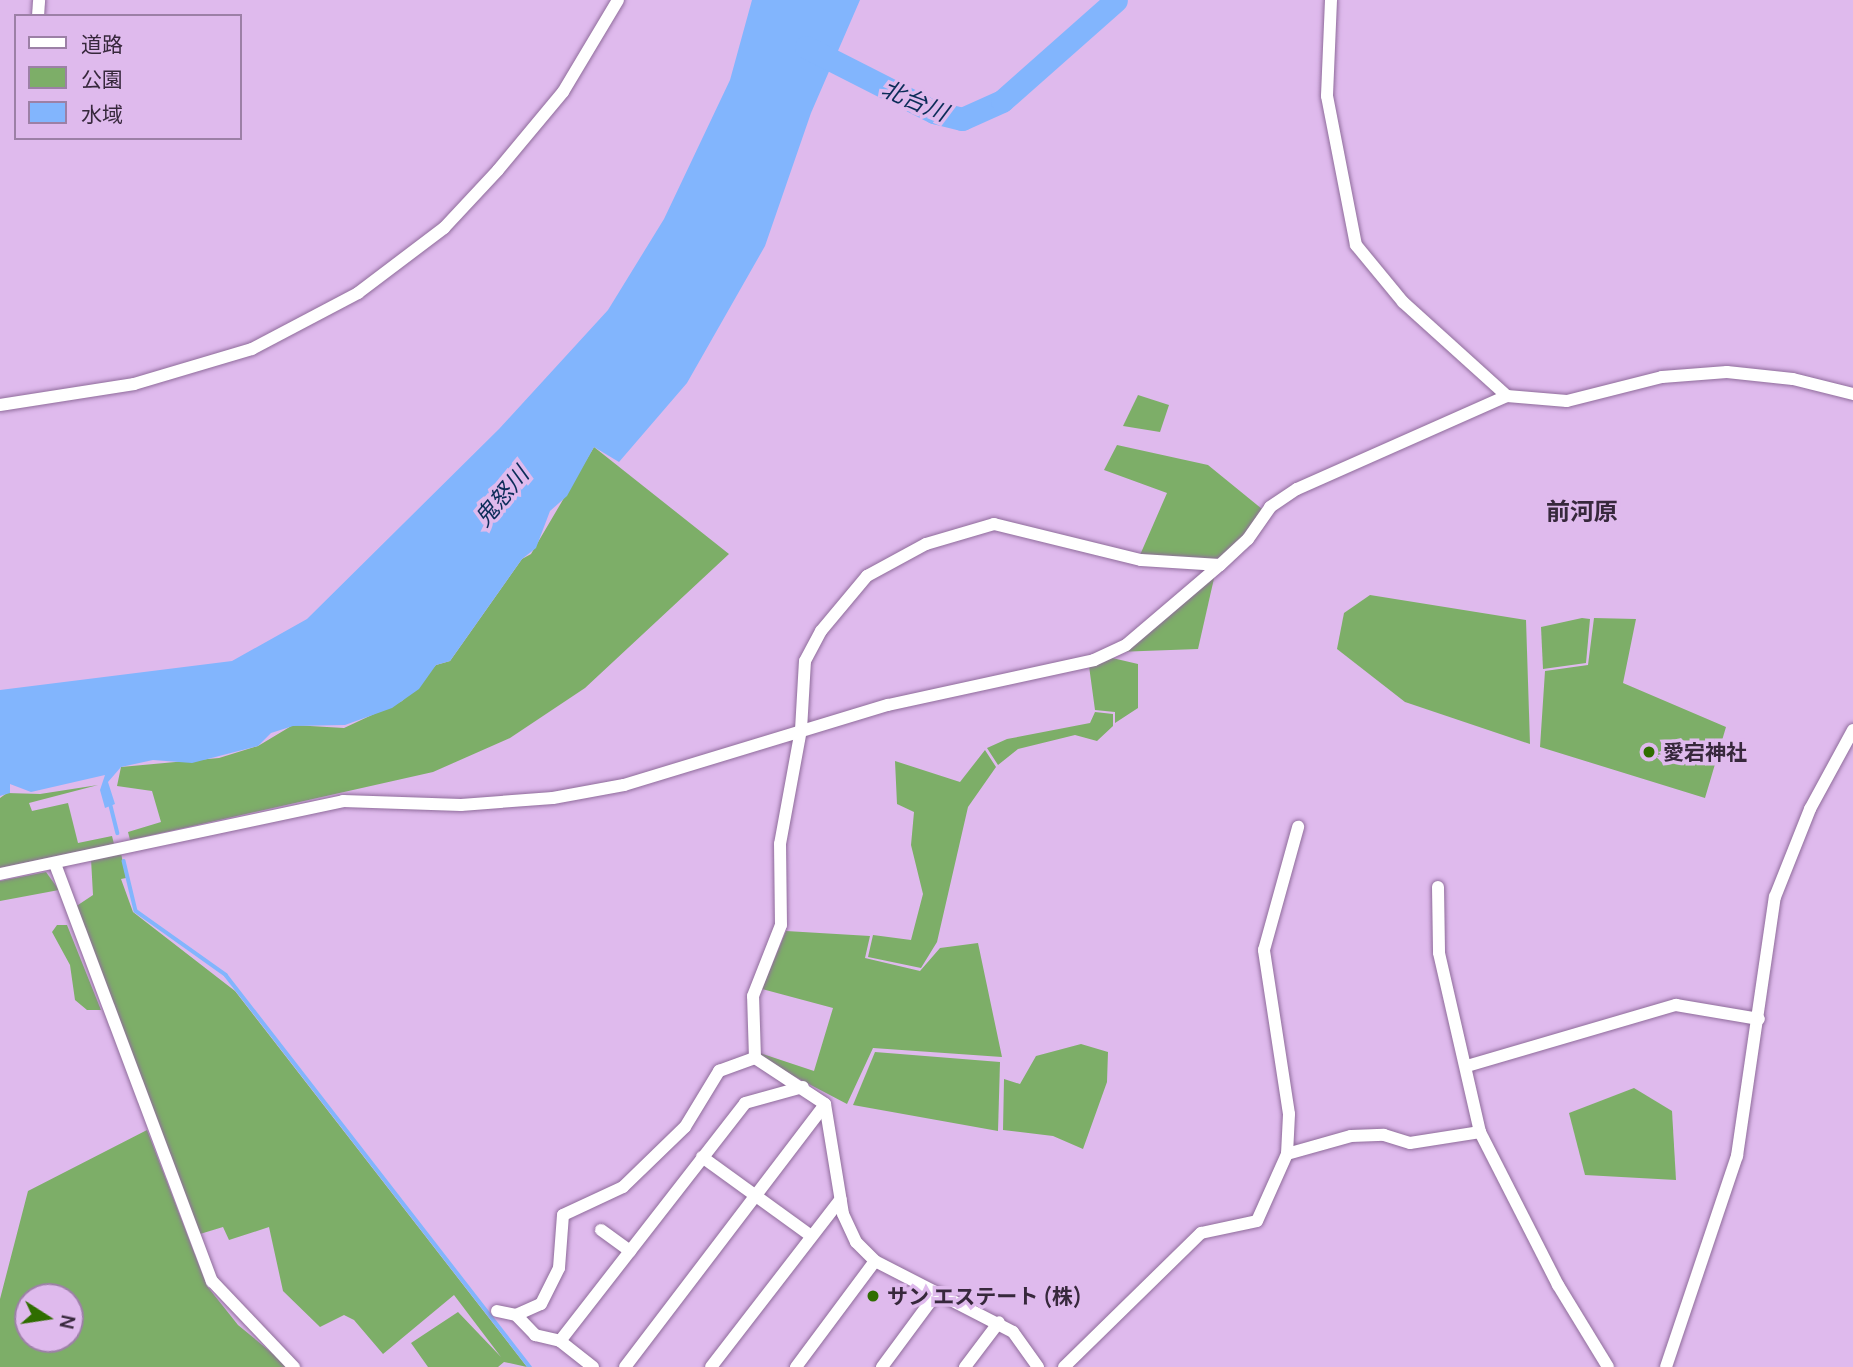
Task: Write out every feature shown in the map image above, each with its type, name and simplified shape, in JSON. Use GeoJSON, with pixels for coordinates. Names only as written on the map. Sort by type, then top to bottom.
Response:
{"type":"FeatureCollection","features":[{"type":"Feature","properties":{"kind":"street"},"geometry":{"type":"LineString","coordinates":[[0,405],[134,384],[252,349],[358,293],[444,228],[498,170],[563,92],[618,0]]}},
{"type":"Feature","properties":{"kind":"street"},"geometry":{"type":"LineString","coordinates":[[1331,0],[1327,96],[1356,245],[1403,302],[1507,396]]}},
{"type":"Feature","properties":{"kind":"street"},"geometry":{"type":"LineString","coordinates":[[0,874],[343,802],[461,805],[571,795],[624,785],[801,730],[1094,660],[1126,645],[1248,540],[1270,507],[1297,489],[1507,396],[1567,401],[1662,377],[1727,372],[1793,379],[1853,394]]}},
{"type":"Feature","properties":{"kind":"street"},"geometry":{"type":"LineString","coordinates":[[755,1058],[753,996],[781,925],[780,844],[801,730],[811,645],[867,576],[926,544],[994,524],[1141,560],[1220,565]]}},
{"type":"Feature","properties":{"kind":"street"},"geometry":{"type":"LineString","coordinates":[[1666,1367],[1737,1156],[1775,897],[1810,809],[1853,730]]}},
{"type":"Feature","properties":{"kind":"street"},"geometry":{"type":"LineString","coordinates":[[1064,1367],[1201,1233],[1257,1222],[1287,1154],[1289,1114],[1264,950],[1298,827]]}},
{"type":"Feature","properties":{"kind":"street"},"geometry":{"type":"LineString","coordinates":[[55,864],[212,1281],[294,1367]]}},
{"type":"Feature","properties":{"kind":"street"},"geometry":{"type":"LineString","coordinates":[[1437,887],[1440,953],[1480,1132],[1558,1285],[1608,1367]]}},
{"type":"Feature","properties":{"kind":"street"},"geometry":{"type":"LineString","coordinates":[[1467,1066],[1676,1004],[1759,1019]]}},
{"type":"Feature","properties":{"kind":"street"},"geometry":{"type":"LineString","coordinates":[[755,1058],[803,1087],[825,1104],[841,1199],[856,1242],[875,1261],[936,1294],[999,1322],[1023,1341],[1038,1367]]}},
{"type":"Feature","properties":{"kind":"street"},"geometry":{"type":"LineString","coordinates":[[516,1315],[541,1304],[549,1292],[559,1268],[563,1215],[623,1187],[685,1127],[719,1071],[755,1058]]}},
{"type":"Feature","properties":{"kind":"street"},"geometry":{"type":"LineString","coordinates":[[560,1341],[745,1103],[803,1087]]}},
{"type":"Feature","properties":{"kind":"street"},"geometry":{"type":"LineString","coordinates":[[625,1367],[825,1104]]}},
{"type":"Feature","properties":{"kind":"street"},"geometry":{"type":"LineString","coordinates":[[1287,1154],[1351,1136],[1384,1135],[1410,1143],[1480,1132]]}},
{"type":"Feature","properties":{"kind":"street"},"geometry":{"type":"LineString","coordinates":[[702,1157],[811,1236]]}},
{"type":"Feature","properties":{"kind":"street"},"geometry":{"type":"LineString","coordinates":[[711,1367],[841,1199]]}},
{"type":"Feature","properties":{"kind":"street"},"geometry":{"type":"LineString","coordinates":[[601,1230],[630,1251]]}},
{"type":"Feature","properties":{"kind":"street"},"geometry":{"type":"LineString","coordinates":[[796,1367],[875,1261]]}},
{"type":"Feature","properties":{"kind":"street"},"geometry":{"type":"LineString","coordinates":[[882,1367],[936,1294]]}},
{"type":"Feature","properties":{"kind":"street"},"geometry":{"type":"LineString","coordinates":[[498,1311],[516,1315],[535,1335],[560,1341],[593,1367]]}},
{"type":"Feature","properties":{"kind":"street"},"geometry":{"type":"LineString","coordinates":[[965,1367],[999,1322]]}},
{"type":"Feature","properties":{"kind":"green space"},"geometry":{"type":"Polygon","coordinates":[[[1138,395],[1169,405],[1160,432],[1123,426],[1138,395]]]}},
{"type":"Feature","properties":{"kind":"green space"},"geometry":{"type":"Polygon","coordinates":[[[1117,445],[1208,465],[1262,509],[1245,536],[1217,561],[1140,555],[1167,493],[1104,470],[1117,445]]]}},
{"type":"Feature","properties":{"kind":"green space"},"geometry":{"type":"Polygon","coordinates":[[[594,447],[729,554],[585,688],[510,738],[433,772],[130,840],[128,832],[161,822],[152,791],[117,786],[121,767],[219,758],[258,746],[293,725],[344,728],[402,701],[436,665],[450,661],[522,559],[531,554],[594,447]]]}},
{"type":"Feature","properties":{"kind":"green space"},"geometry":{"type":"Polygon","coordinates":[[[1215,574],[1198,649],[1116,652],[1215,574]]]}},
{"type":"Feature","properties":{"kind":"green space"},"geometry":{"type":"Polygon","coordinates":[[[1370,595],[1526,620],[1530,744],[1405,702],[1337,649],[1344,613],[1370,595]]]}},
{"type":"Feature","properties":{"kind":"green space"},"geometry":{"type":"Polygon","coordinates":[[[1582,618],[1590,619],[1586,663],[1543,669],[1541,627],[1582,618]]]}},
{"type":"Feature","properties":{"kind":"green space"},"geometry":{"type":"Polygon","coordinates":[[[1594,618],[1636,619],[1623,683],[1726,727],[1705,798],[1540,747],[1545,671],[1588,665],[1594,618]]]}},
{"type":"Feature","properties":{"kind":"green space"},"geometry":{"type":"Polygon","coordinates":[[[1108,657],[1138,664],[1138,708],[1115,723],[1115,712],[1095,710],[1089,666],[1108,657]]]}},
{"type":"Feature","properties":{"kind":"green space"},"geometry":{"type":"Polygon","coordinates":[[[1095,712],[1113,714],[1113,726],[1097,741],[1075,735],[1018,749],[998,765],[987,748],[1007,739],[1090,723],[1095,712]]]}},
{"type":"Feature","properties":{"kind":"green space"},"geometry":{"type":"Polygon","coordinates":[[[985,750],[996,767],[968,807],[937,942],[921,968],[868,957],[873,935],[911,940],[923,894],[911,845],[914,812],[897,804],[895,761],[960,782],[985,750]]]}},
{"type":"Feature","properties":{"kind":"green space"},"geometry":{"type":"Polygon","coordinates":[[[98,785],[29,803],[32,811],[68,803],[78,843],[112,836],[114,844],[0,868],[0,798],[7,793],[40,794],[98,785]]]}},
{"type":"Feature","properties":{"kind":"green space"},"geometry":{"type":"Polygon","coordinates":[[[121,853],[126,878],[121,879],[133,912],[235,991],[527,1367],[504,1362],[498,1367],[428,1367],[411,1343],[458,1312],[501,1357],[454,1295],[383,1354],[354,1320],[344,1315],[320,1327],[283,1291],[269,1227],[229,1240],[223,1227],[200,1234],[75,907],[93,895],[91,859],[121,853]]]}},
{"type":"Feature","properties":{"kind":"green space"},"geometry":{"type":"Polygon","coordinates":[[[46,872],[59,890],[0,901],[0,881],[46,872]]]}},
{"type":"Feature","properties":{"kind":"green space"},"geometry":{"type":"Polygon","coordinates":[[[57,925],[67,925],[101,1010],[87,1010],[75,1000],[70,965],[52,932],[57,925]]]}},
{"type":"Feature","properties":{"kind":"green space"},"geometry":{"type":"Polygon","coordinates":[[[786,931],[870,936],[865,958],[920,971],[940,948],[978,943],[1002,1057],[873,1048],[847,1104],[761,1059],[760,1053],[814,1071],[833,1008],[762,989],[786,931]]]}},
{"type":"Feature","properties":{"kind":"green space"},"geometry":{"type":"Polygon","coordinates":[[[1081,1044],[1108,1052],[1107,1082],[1083,1149],[1053,1136],[1003,1130],[1004,1079],[1020,1084],[1036,1056],[1081,1044]]]}},
{"type":"Feature","properties":{"kind":"green space"},"geometry":{"type":"Polygon","coordinates":[[[875,1052],[1000,1062],[998,1131],[853,1105],[875,1052]]]}},
{"type":"Feature","properties":{"kind":"green space"},"geometry":{"type":"Polygon","coordinates":[[[1634,1088],[1672,1111],[1676,1180],[1585,1175],[1569,1113],[1634,1088]]]}},
{"type":"Feature","properties":{"kind":"green space"},"geometry":{"type":"Polygon","coordinates":[[[147,1130],[207,1286],[238,1325],[289,1367],[0,1367],[0,1299],[28,1191],[147,1130]]]}},
{"type":"Feature","properties":{"kind":"water","name":"鬼怒川"},"geometry":{"type":"Polygon","coordinates":[[[752,0],[860,0],[811,113],[765,246],[687,383],[619,462],[594,447],[567,496],[550,511],[536,548],[522,559],[450,661],[436,665],[419,689],[392,708],[345,725],[293,726],[271,733],[258,746],[192,763],[153,760],[121,767],[108,782],[115,804],[105,808],[100,790],[105,775],[31,792],[10,784],[10,793],[0,796],[0,690],[232,661],[307,619],[499,429],[608,310],[664,219],[730,80],[752,0]]]}},
{"type":"Feature","properties":{"kind":"waterway","name":"北台川"},"geometry":{"type":"LineString","coordinates":[[806,47],[934,112],[962,119],[1002,101],[1116,0]]}},
{"type":"Feature","properties":{"kind":"waterway"},"geometry":{"type":"LineString","coordinates":[[110,802],[118,833]]}},
{"type":"Feature","properties":{"kind":"waterway"},"geometry":{"type":"LineString","coordinates":[[124,861],[136,911],[226,975],[530,1367]]}},
{"type":"Feature","properties":{"kind":"place","name":"愛宕神社"},"geometry":{"type":"Point","coordinates":[1649,752]}},
{"type":"Feature","properties":{"kind":"place","name":"サン エステート (株)"},"geometry":{"type":"Point","coordinates":[873,1296]}},
{"type":"Feature","properties":{"kind":"district","name":"前河原"},"geometry":{"type":"Point","coordinates":[1582,511]}}]}
